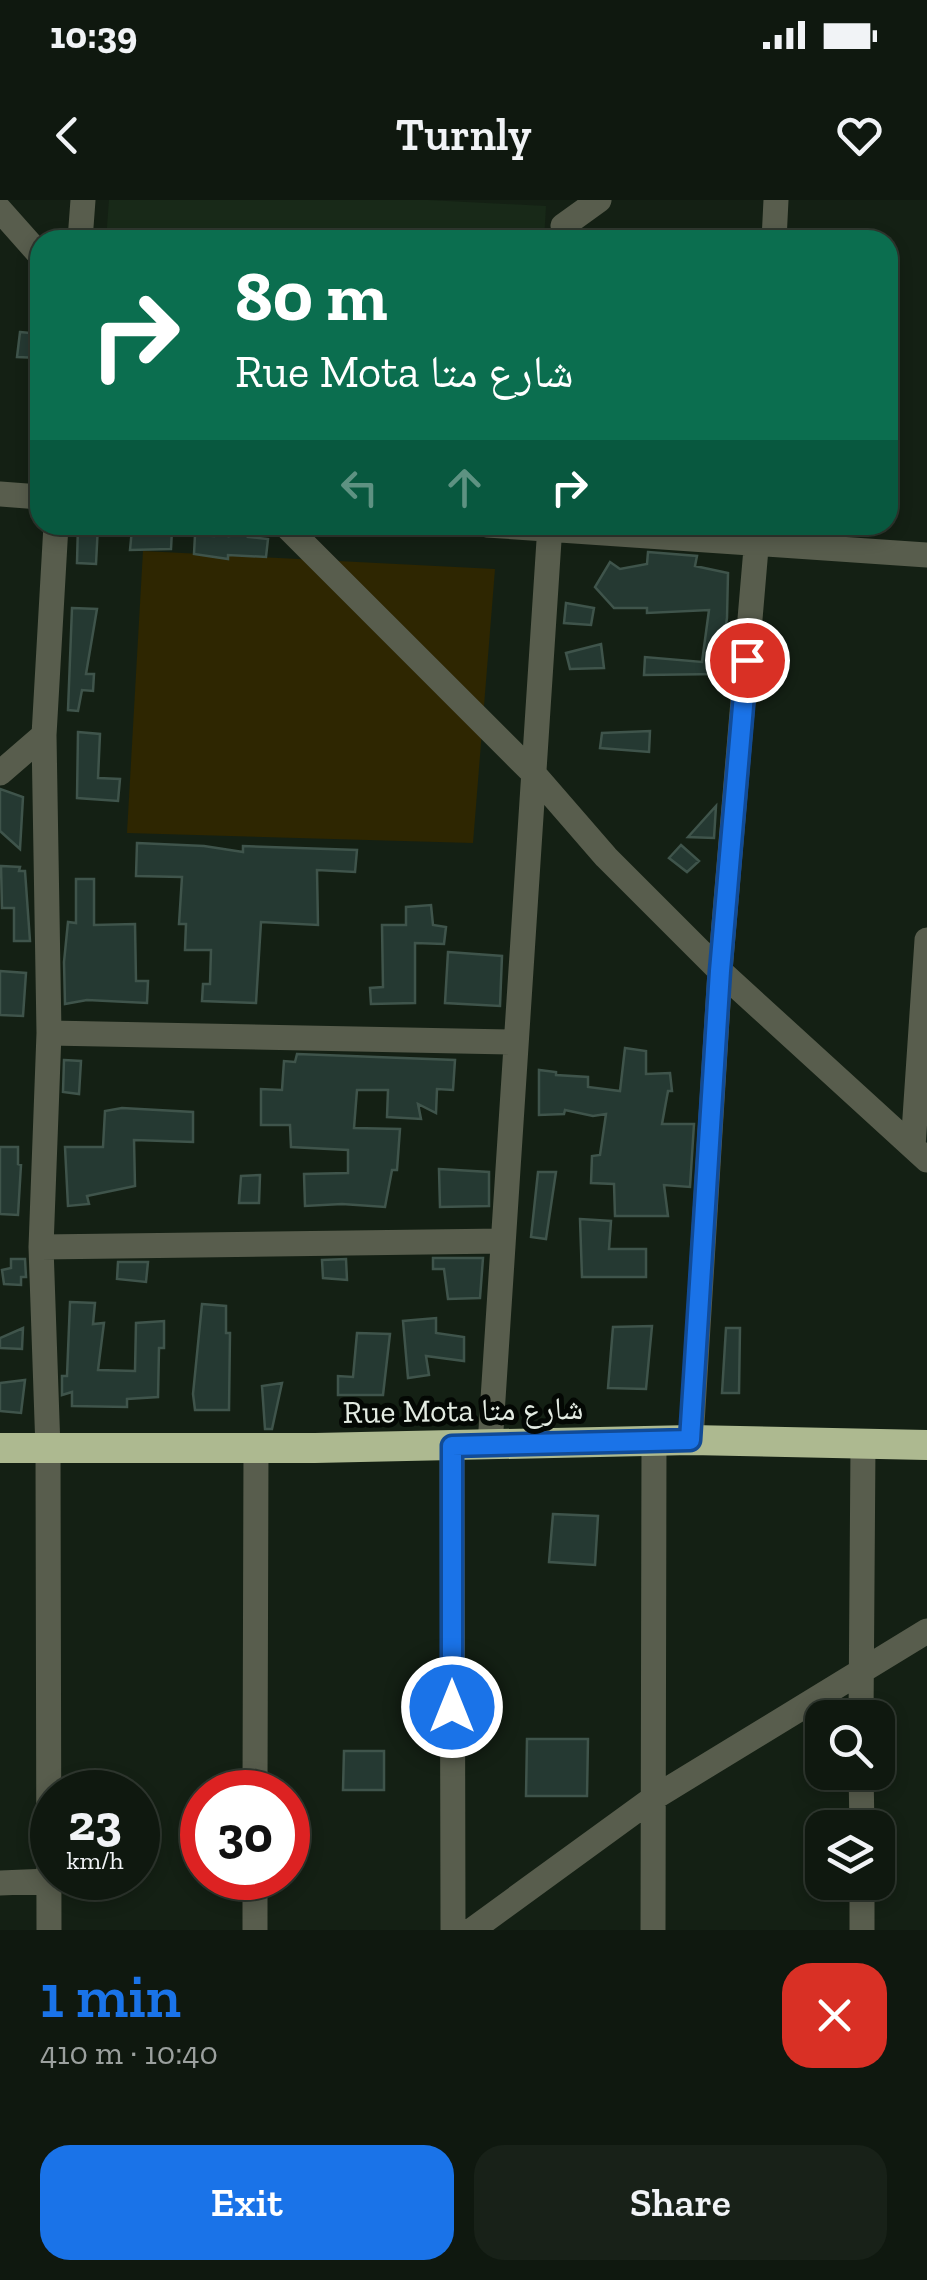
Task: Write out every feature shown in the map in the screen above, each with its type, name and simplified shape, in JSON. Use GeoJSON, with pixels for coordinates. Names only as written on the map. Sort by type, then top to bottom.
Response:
{"type":"FeatureCollection","features":[{"type":"Feature","properties":{"kind":"highway","name":"Rue Mota شارع متا"},"geometry":{"type":"LineString","coordinates":[[0,1448],[490,1446],[690,1440],[927,1445]]}},
{"type":"Feature","properties":{"kind":"street"},"geometry":{"type":"LineString","coordinates":[[81,230],[83,200]]}},
{"type":"Feature","properties":{"kind":"street"},"geometry":{"type":"LineString","coordinates":[[563,230],[566,200]]}},
{"type":"Feature","properties":{"kind":"street"},"geometry":{"type":"LineString","coordinates":[[566,230],[598,200]]}},
{"type":"Feature","properties":{"kind":"street"},"geometry":{"type":"LineString","coordinates":[[774,230],[776,200]]}},
{"type":"Feature","properties":{"kind":"street"},"geometry":{"type":"LineString","coordinates":[[0,210],[30,243]]}},
{"type":"Feature","properties":{"kind":"street"},"geometry":{"type":"LineString","coordinates":[[0,494],[30,496]]}},
{"type":"Feature","properties":{"kind":"street"},"geometry":{"type":"LineString","coordinates":[[49,1770],[48,1449],[41,1247],[49,1032],[44,735],[55,535]]}},
{"type":"Feature","properties":{"kind":"street"},"geometry":{"type":"LineString","coordinates":[[295,535],[534,774],[606,857],[720,971],[920,1154]]}},
{"type":"Feature","properties":{"kind":"street"},"geometry":{"type":"LineString","coordinates":[[490,1446],[549,535]]}},
{"type":"Feature","properties":{"kind":"street"},"geometry":{"type":"LineString","coordinates":[[690,1440],[720,971],[758,535]]}},
{"type":"Feature","properties":{"kind":"street"},"geometry":{"type":"LineString","coordinates":[[766,535],[927,555]]}},
{"type":"Feature","properties":{"kind":"street"},"geometry":{"type":"LineString","coordinates":[[0,773],[44,735]]}},
{"type":"Feature","properties":{"kind":"street"},"geometry":{"type":"LineString","coordinates":[[920,1154],[927,940]]}},
{"type":"Feature","properties":{"kind":"street"},"geometry":{"type":"LineString","coordinates":[[49,1032],[516,1042]]}},
{"type":"Feature","properties":{"kind":"street"},"geometry":{"type":"LineString","coordinates":[[41,1247],[503,1241]]}},
{"type":"Feature","properties":{"kind":"street"},"geometry":{"type":"LineString","coordinates":[[653,1930],[654,1441]]}},
{"type":"Feature","properties":{"kind":"street"},"geometry":{"type":"LineString","coordinates":[[861,1700],[863,1445]]}},
{"type":"Feature","properties":{"kind":"street"},"geometry":{"type":"LineString","coordinates":[[452,1446],[453,1930]]}},
{"type":"Feature","properties":{"kind":"street"},"geometry":{"type":"LineString","coordinates":[[255,1770],[256,1448]]}},
{"type":"Feature","properties":{"kind":"street"},"geometry":{"type":"LineString","coordinates":[[472,1930],[652,1799],[927,1631]]}},
{"type":"Feature","properties":{"kind":"street"},"geometry":{"type":"LineString","coordinates":[[0,1883],[30,1882]]}},
{"type":"Feature","properties":{"kind":"street"},"geometry":{"type":"LineString","coordinates":[[48,1930],[49,1900]]}},
{"type":"Feature","properties":{"kind":"street"},"geometry":{"type":"LineString","coordinates":[[255,1900],[255,1930]]}},
{"type":"Feature","properties":{"kind":"street"},"geometry":{"type":"LineString","coordinates":[[862,1900],[862,1930]]}},
{"type":"Feature","properties":{"kind":"shaded area"},"geometry":{"type":"Polygon","coordinates":[[[109,200],[428,200],[546,206],[545,230],[107,230],[109,200]]]}},
{"type":"Feature","properties":{"kind":"shaded area"},"geometry":{"type":"Polygon","coordinates":[[[143,551],[495,569],[473,843],[127,833],[143,551]]]}},
{"type":"Feature","properties":{"kind":"building"},"geometry":{"type":"Polygon","coordinates":[[[20,332],[30,333],[30,358],[17,357],[20,332]]]}},
{"type":"Feature","properties":{"kind":"building"},"geometry":{"type":"Polygon","coordinates":[[[78,535],[97,535],[96,564],[77,563],[78,535]]]}},
{"type":"Feature","properties":{"kind":"building"},"geometry":{"type":"Polygon","coordinates":[[[131,535],[172,535],[171,549],[130,550],[131,535]]]}},
{"type":"Feature","properties":{"kind":"building"},"geometry":{"type":"Polygon","coordinates":[[[195,535],[268,539],[266,557],[228,555],[228,559],[194,554],[195,535]]]}},
{"type":"Feature","properties":{"kind":"building"},"geometry":{"type":"Polygon","coordinates":[[[648,552],[697,556],[695,566],[728,573],[719,674],[644,675],[645,657],[702,662],[709,610],[647,613],[647,608],[614,608],[595,587],[610,562],[620,569],[647,564],[648,552]]]}},
{"type":"Feature","properties":{"kind":"building"},"geometry":{"type":"Polygon","coordinates":[[[566,603],[594,608],[591,625],[564,623],[566,603]]]}},
{"type":"Feature","properties":{"kind":"building"},"geometry":{"type":"Polygon","coordinates":[[[72,608],[97,609],[86,674],[94,674],[93,691],[82,690],[78,711],[68,710],[72,608]]]}},
{"type":"Feature","properties":{"kind":"building"},"geometry":{"type":"Polygon","coordinates":[[[601,644],[604,668],[570,669],[566,653],[601,644]]]}},
{"type":"Feature","properties":{"kind":"building"},"geometry":{"type":"Polygon","coordinates":[[[650,731],[649,752],[600,748],[602,733],[650,731]]]}},
{"type":"Feature","properties":{"kind":"building"},"geometry":{"type":"Polygon","coordinates":[[[78,732],[100,734],[98,778],[120,779],[118,801],[77,798],[78,732]]]}},
{"type":"Feature","properties":{"kind":"building"},"geometry":{"type":"Polygon","coordinates":[[[0,789],[23,797],[20,849],[0,831],[0,789]]]}},
{"type":"Feature","properties":{"kind":"building"},"geometry":{"type":"Polygon","coordinates":[[[716,806],[714,838],[688,837],[716,806]]]}},
{"type":"Feature","properties":{"kind":"building"},"geometry":{"type":"Polygon","coordinates":[[[137,843],[243,852],[243,846],[357,850],[355,872],[317,870],[318,925],[261,922],[256,1003],[202,1001],[203,984],[210,984],[211,950],[185,950],[186,924],[179,924],[182,877],[136,876],[137,843]]]}},
{"type":"Feature","properties":{"kind":"building"},"geometry":{"type":"Polygon","coordinates":[[[681,845],[699,861],[687,872],[669,858],[681,845]]]}},
{"type":"Feature","properties":{"kind":"building"},"geometry":{"type":"Polygon","coordinates":[[[1,866],[25,871],[30,941],[14,941],[14,908],[2,908],[1,866]]]}},
{"type":"Feature","properties":{"kind":"building"},"geometry":{"type":"Polygon","coordinates":[[[76,879],[94,879],[94,925],[135,924],[136,981],[148,981],[147,1003],[87,1000],[65,1004],[64,962],[68,922],[76,923],[76,879]]]}},
{"type":"Feature","properties":{"kind":"building"},"geometry":{"type":"Polygon","coordinates":[[[431,905],[433,925],[446,927],[444,944],[415,943],[415,1003],[371,1004],[370,988],[383,987],[382,925],[406,925],[406,907],[431,905]]]}},
{"type":"Feature","properties":{"kind":"building"},"geometry":{"type":"Polygon","coordinates":[[[448,952],[502,956],[500,1006],[445,1003],[448,952]]]}},
{"type":"Feature","properties":{"kind":"building"},"geometry":{"type":"Polygon","coordinates":[[[0,971],[26,973],[23,1016],[0,1015],[0,971]]]}},
{"type":"Feature","properties":{"kind":"building"},"geometry":{"type":"Polygon","coordinates":[[[625,1048],[646,1051],[646,1074],[670,1073],[672,1091],[668,1091],[662,1124],[694,1124],[690,1187],[664,1185],[668,1216],[615,1216],[614,1184],[591,1183],[592,1156],[600,1155],[606,1114],[593,1116],[565,1110],[564,1114],[539,1115],[539,1070],[588,1077],[588,1087],[620,1091],[625,1048]]]}},
{"type":"Feature","properties":{"kind":"building"},"geometry":{"type":"Polygon","coordinates":[[[297,1054],[455,1060],[453,1090],[437,1089],[436,1113],[418,1104],[421,1119],[387,1117],[388,1090],[357,1090],[354,1128],[400,1129],[397,1170],[392,1170],[385,1207],[305,1206],[304,1174],[348,1173],[348,1150],[291,1147],[290,1125],[261,1125],[261,1089],[282,1090],[284,1061],[295,1062],[297,1054]]]}},
{"type":"Feature","properties":{"kind":"building"},"geometry":{"type":"Polygon","coordinates":[[[64,1060],[81,1061],[79,1094],[63,1092],[64,1060]]]}},
{"type":"Feature","properties":{"kind":"building"},"geometry":{"type":"Polygon","coordinates":[[[122,1108],[193,1112],[193,1142],[134,1140],[135,1186],[87,1196],[89,1204],[68,1206],[65,1147],[103,1147],[105,1111],[122,1108]]]}},
{"type":"Feature","properties":{"kind":"building"},"geometry":{"type":"Polygon","coordinates":[[[0,1147],[18,1147],[18,1215],[0,1214],[0,1147]]]}},
{"type":"Feature","properties":{"kind":"building"},"geometry":{"type":"Polygon","coordinates":[[[439,1169],[489,1172],[489,1206],[440,1207],[439,1169]]]}},
{"type":"Feature","properties":{"kind":"building"},"geometry":{"type":"Polygon","coordinates":[[[538,1172],[556,1172],[546,1239],[531,1237],[538,1172]]]}},
{"type":"Feature","properties":{"kind":"building"},"geometry":{"type":"Polygon","coordinates":[[[260,1175],[259,1203],[239,1203],[241,1176],[260,1175]]]}},
{"type":"Feature","properties":{"kind":"building"},"geometry":{"type":"Polygon","coordinates":[[[580,1219],[611,1221],[609,1249],[646,1249],[646,1277],[582,1277],[580,1219]]]}},
{"type":"Feature","properties":{"kind":"building"},"geometry":{"type":"Polygon","coordinates":[[[433,1258],[483,1258],[480,1298],[448,1299],[444,1269],[433,1269],[433,1258]]]}},
{"type":"Feature","properties":{"kind":"building"},"geometry":{"type":"Polygon","coordinates":[[[11,1259],[25,1259],[26,1277],[21,1277],[21,1285],[4,1284],[2,1270],[11,1268],[11,1259]]]}},
{"type":"Feature","properties":{"kind":"building"},"geometry":{"type":"Polygon","coordinates":[[[346,1259],[347,1280],[323,1278],[322,1260],[346,1259]]]}},
{"type":"Feature","properties":{"kind":"building"},"geometry":{"type":"Polygon","coordinates":[[[118,1262],[148,1262],[146,1282],[117,1279],[118,1262]]]}},
{"type":"Feature","properties":{"kind":"building"},"geometry":{"type":"Polygon","coordinates":[[[70,1302],[95,1303],[93,1324],[104,1323],[98,1370],[135,1371],[136,1323],[164,1321],[158,1397],[127,1399],[127,1407],[72,1406],[72,1392],[62,1395],[62,1376],[67,1376],[70,1302]]]}},
{"type":"Feature","properties":{"kind":"building"},"geometry":{"type":"Polygon","coordinates":[[[202,1304],[226,1306],[226,1333],[230,1333],[229,1410],[195,1410],[193,1394],[202,1304]]]}},
{"type":"Feature","properties":{"kind":"building"},"geometry":{"type":"Polygon","coordinates":[[[436,1318],[436,1333],[464,1337],[464,1361],[426,1356],[429,1375],[408,1378],[403,1321],[436,1318]]]}},
{"type":"Feature","properties":{"kind":"building"},"geometry":{"type":"Polygon","coordinates":[[[652,1326],[646,1389],[608,1388],[613,1327],[652,1326]]]}},
{"type":"Feature","properties":{"kind":"building"},"geometry":{"type":"Polygon","coordinates":[[[23,1328],[22,1349],[0,1348],[0,1338],[23,1328]]]}},
{"type":"Feature","properties":{"kind":"building"},"geometry":{"type":"Polygon","coordinates":[[[726,1328],[740,1328],[739,1393],[722,1393],[726,1328]]]}},
{"type":"Feature","properties":{"kind":"building"},"geometry":{"type":"Polygon","coordinates":[[[357,1333],[390,1334],[383,1395],[338,1395],[338,1376],[353,1377],[357,1333]]]}},
{"type":"Feature","properties":{"kind":"building"},"geometry":{"type":"Polygon","coordinates":[[[25,1380],[21,1413],[0,1411],[0,1383],[25,1380]]]}},
{"type":"Feature","properties":{"kind":"building"},"geometry":{"type":"Polygon","coordinates":[[[282,1383],[272,1429],[265,1429],[262,1386],[282,1383]]]}},
{"type":"Feature","properties":{"kind":"building"},"geometry":{"type":"Polygon","coordinates":[[[553,1514],[598,1516],[595,1565],[549,1562],[553,1514]]]}},
{"type":"Feature","properties":{"kind":"building"},"geometry":{"type":"Polygon","coordinates":[[[527,1739],[588,1739],[587,1796],[526,1796],[527,1739]]]}},
{"type":"Feature","properties":{"kind":"building"},"geometry":{"type":"Polygon","coordinates":[[[344,1751],[384,1751],[384,1790],[343,1790],[344,1751]]]}},
{"type":"Feature","properties":{"kind":"route"},"geometry":{"type":"LineString","coordinates":[[452,1707],[452,1446],[690,1440],[720,971],[747,660]]}}]}
